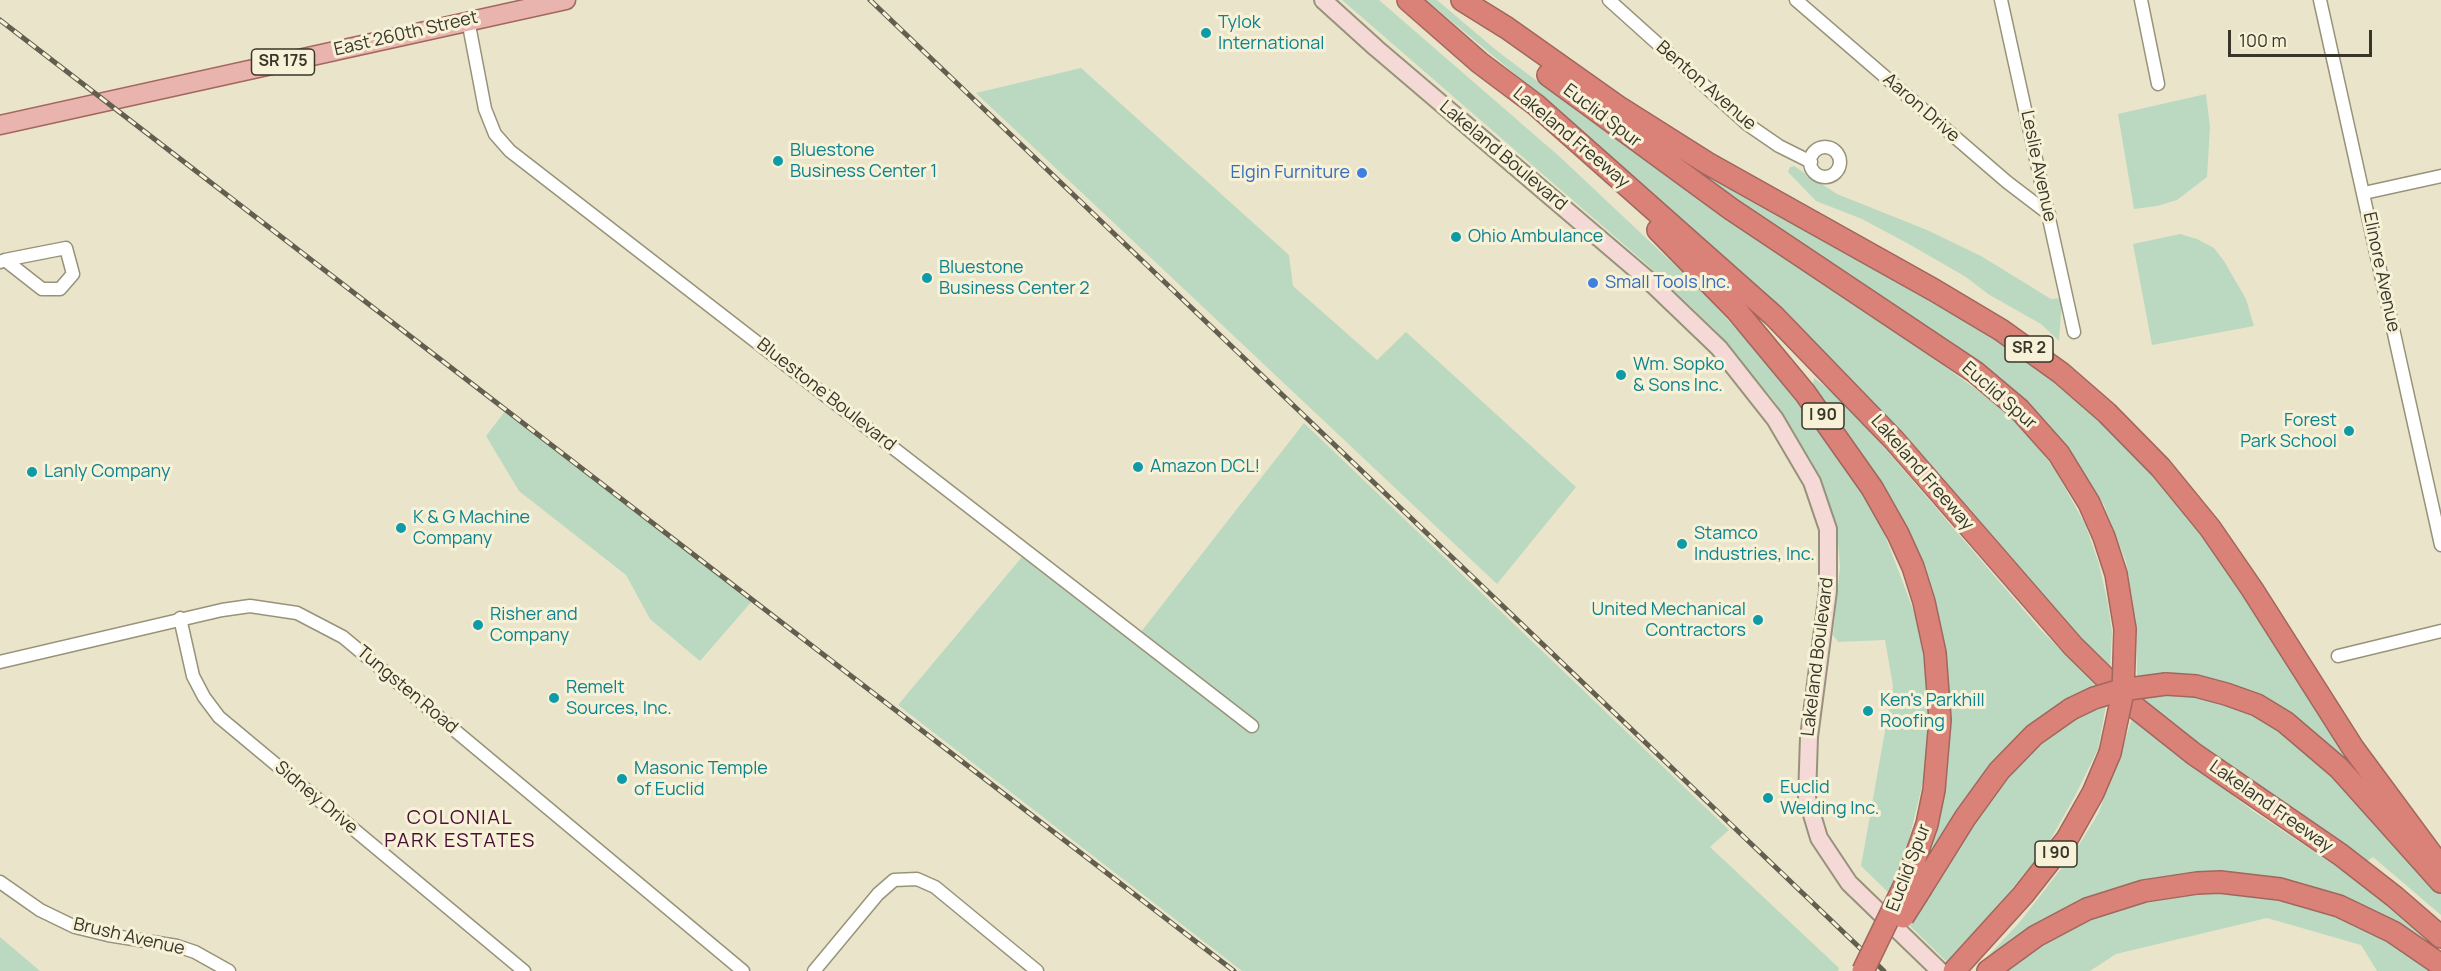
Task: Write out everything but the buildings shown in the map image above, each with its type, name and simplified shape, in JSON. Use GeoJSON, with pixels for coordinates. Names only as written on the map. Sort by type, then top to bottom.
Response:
{"type":"FeatureCollection","features":[{"type":"Feature","properties":{"kind":"highway","name":"Lakeland Freeway"},"geometry":{"type":"LineString","coordinates":[[1408,0],[1480,63],[1536,105],[1774,316],[1886,432],[2073,646],[2136,708],[2194,754],[2341,855],[2441,937]]}},
{"type":"Feature","properties":{"kind":"highway","name":"Euclid Spur"},"geometry":{"type":"LineString","coordinates":[[1461,0],[1501,39],[1639,143],[1788,249],[1975,372],[2019,410],[2060,454],[2089,503],[2104,537],[2116,574],[2124,628],[2123,693],[2109,753],[2093,793],[2067,839],[2035,881],[1954,971]]}},
{"type":"Feature","properties":{"kind":"highway","name":"SR 2"},"geometry":{"type":"LineString","coordinates":[[1461,0],[1507,28],[1620,108],[1707,163],[1980,316],[2042,359],[2107,413],[2161,468],[2210,528],[2353,748],[2441,867]]}},
{"type":"Feature","properties":{"kind":"highway","name":"Euclid Spur"},"geometry":{"type":"LineString","coordinates":[[1480,63],[1529,112],[1634,206],[1737,311],[1789,372],[1838,437],[1872,488],[1898,534],[1916,576],[1928,618],[1937,669],[1940,704],[1939,755],[1915,882]]}},
{"type":"Feature","properties":{"kind":"highway"},"geometry":{"type":"LineString","coordinates":[[1864,971],[1883,950],[1915,882],[1999,771],[2028,740],[2071,709],[2094,698],[2121,690],[2166,684],[2196,686],[2257,705],[2285,722],[2339,768],[2441,882]]}},
{"type":"Feature","properties":{"kind":"highway"},"geometry":{"type":"LineString","coordinates":[[1994,966],[2053,925],[2108,901],[2162,887],[2220,882],[2280,889],[2339,906],[2393,932],[2441,965]]}},
{"type":"Feature","properties":{"kind":"main road","name":"East 260th Street"},"geometry":{"type":"LineString","coordinates":[[0,125],[566,0]]}},
{"type":"Feature","properties":{"kind":"street","name":"Lakeland Boulevard"},"geometry":{"type":"LineString","coordinates":[[1323,0],[1384,55],[1646,278],[1719,348],[1775,420],[1812,482],[1828,529],[1828,591],[1809,737],[1807,798],[1819,838],[1849,883],[1940,971]]}},
{"type":"Feature","properties":{"kind":"street","name":"Benton Avenue"},"geometry":{"type":"LineString","coordinates":[[1609,0],[1747,124],[1779,146],[1811,162]]}},
{"type":"Feature","properties":{"kind":"street","name":"Aaron Drive"},"geometry":{"type":"LineString","coordinates":[[1796,0],[2007,182],[2049,214]]}},
{"type":"Feature","properties":{"kind":"street","name":"Leslie Avenue"},"geometry":{"type":"LineString","coordinates":[[2001,0],[2074,332]]}},
{"type":"Feature","properties":{"kind":"street"},"geometry":{"type":"LineString","coordinates":[[2140,0],[2158,84]]}},
{"type":"Feature","properties":{"kind":"street","name":"Elinore Avenue"},"geometry":{"type":"LineString","coordinates":[[2320,0],[2441,545]]}},
{"type":"Feature","properties":{"kind":"street","name":"Bluestone Boulevard"},"geometry":{"type":"LineString","coordinates":[[468,20],[485,110],[495,134],[510,150],[1252,726]]}},
{"type":"Feature","properties":{"kind":"street"},"geometry":{"type":"LineString","coordinates":[[2364,193],[2441,176]]}},
{"type":"Feature","properties":{"kind":"street"},"geometry":{"type":"LineString","coordinates":[[66,248],[73,274],[60,289],[42,289],[3,261],[66,248]]}},
{"type":"Feature","properties":{"kind":"street","name":"Tungsten Road"},"geometry":{"type":"LineString","coordinates":[[0,662],[180,618],[250,606],[297,613],[343,637],[743,971]]}},
{"type":"Feature","properties":{"kind":"street","name":"Sidney Drive"},"geometry":{"type":"LineString","coordinates":[[180,618],[194,676],[204,697],[219,717],[524,971]]}},
{"type":"Feature","properties":{"kind":"street"},"geometry":{"type":"LineString","coordinates":[[2338,656],[2441,631]]}},
{"type":"Feature","properties":{"kind":"street"},"geometry":{"type":"LineString","coordinates":[[814,971],[878,894],[894,880],[917,879],[935,887],[1037,971]]}},
{"type":"Feature","properties":{"kind":"street","name":"Brush Avenue"},"geometry":{"type":"LineString","coordinates":[[0,882],[40,910],[75,927],[108,935],[177,946],[195,952],[229,971]]}},
{"type":"Feature","properties":{"kind":"green space"},"geometry":{"type":"Polygon","coordinates":[[[1342,0],[1379,0],[1560,157],[1697,286],[1757,352],[1838,454],[1881,525],[1919,625],[1929,700],[1927,765],[1907,848],[1889,893],[1861,866],[1893,686],[1885,640],[1838,642],[1833,635],[1840,567],[1838,542],[1830,507],[1812,462],[1775,402],[1714,329],[1644,262],[1342,0]]]}},
{"type":"Feature","properties":{"kind":"green space"},"geometry":{"type":"Polygon","coordinates":[[[1426,0],[1437,0],[1496,50],[1582,115],[1820,282],[1896,331],[2010,414],[2054,468],[2085,524],[2099,564],[2108,604],[2112,632],[2110,671],[1992,546],[1539,94],[1426,0]]]}},
{"type":"Feature","properties":{"kind":"green space"},"geometry":{"type":"Polygon","coordinates":[[[1081,68],[1289,255],[1293,286],[1377,360],[1406,332],[1576,487],[1497,584],[976,93],[1081,68]]]}},
{"type":"Feature","properties":{"kind":"green space"},"geometry":{"type":"Polygon","coordinates":[[[2206,94],[2210,127],[2207,177],[2177,200],[2134,209],[2118,114],[2206,94]]]}},
{"type":"Feature","properties":{"kind":"green space"},"geometry":{"type":"Polygon","coordinates":[[[1687,159],[1955,310],[2050,374],[2130,445],[2206,536],[2356,769],[2353,772],[2305,725],[2279,711],[2165,675],[2137,677],[2136,620],[2126,562],[2104,505],[2067,446],[2019,394],[1743,206],[1684,162],[1687,159]]]}},
{"type":"Feature","properties":{"kind":"green space"},"geometry":{"type":"Polygon","coordinates":[[[1794,166],[1837,194],[1927,230],[1981,256],[2051,299],[2062,298],[2059,341],[2041,324],[1907,243],[1862,219],[1816,201],[1788,172],[1790,167],[1794,166]]]}},
{"type":"Feature","properties":{"kind":"green space"},"geometry":{"type":"Polygon","coordinates":[[[2180,234],[2197,239],[2214,248],[2246,299],[2254,326],[2152,345],[2133,244],[2180,234]]]}},
{"type":"Feature","properties":{"kind":"green space"},"geometry":{"type":"Polygon","coordinates":[[[1814,378],[1830,390],[1864,424],[2040,629],[2097,687],[2070,699],[1919,878],[1941,637],[1813,385],[1814,378]]]}},
{"type":"Feature","properties":{"kind":"green space"},"geometry":{"type":"Polygon","coordinates":[[[506,410],[753,600],[700,661],[650,619],[626,575],[519,491],[486,436],[506,410]]]}},
{"type":"Feature","properties":{"kind":"green space"},"geometry":{"type":"Polygon","coordinates":[[[1304,423],[1729,830],[1710,847],[1839,968],[1838,971],[1242,971],[898,705],[1027,551],[1137,637],[1304,423]]]}},
{"type":"Feature","properties":{"kind":"green space"},"geometry":{"type":"Polygon","coordinates":[[[2135,692],[2191,693],[2255,710],[2319,757],[2441,894],[2441,915],[2373,857],[2363,864],[2138,704],[2135,692]]]}},
{"type":"Feature","properties":{"kind":"green space"},"geometry":{"type":"Polygon","coordinates":[[[2107,700],[2098,749],[2048,844],[2007,895],[1947,962],[1908,924],[1949,857],[2031,744],[2107,700]]]}},
{"type":"Feature","properties":{"kind":"green space"},"geometry":{"type":"Polygon","coordinates":[[[2132,718],[2253,811],[2349,875],[2396,912],[2441,953],[2397,929],[2214,877],[2039,927],[1974,971],[2019,923],[2077,848],[2098,814],[2132,718]]]}},
{"type":"Feature","properties":{"kind":"green space"},"geometry":{"type":"Polygon","coordinates":[[[2182,891],[2242,892],[2276,897],[2329,910],[2384,936],[2434,971],[2377,971],[2361,945],[2267,918],[2116,954],[2090,971],[2000,971],[2013,959],[2085,918],[2182,891]]]}},
{"type":"Feature","properties":{"kind":"green space"},"geometry":{"type":"Polygon","coordinates":[[[0,937],[40,971],[0,971],[0,937]]]}},
{"type":"Feature","properties":{"kind":"railway"},"geometry":{"type":"LineString","coordinates":[[870,0],[1884,971]]}},
{"type":"Feature","properties":{"kind":"railway"},"geometry":{"type":"LineString","coordinates":[[0,20],[1234,971]]}},
{"type":"Feature","properties":{"kind":"place","name":"Tylok International"},"geometry":{"type":"Point","coordinates":[1206,33]}},
{"type":"Feature","properties":{"kind":"place","name":"Bluestone Business Center 1"},"geometry":{"type":"Point","coordinates":[778,161]}},
{"type":"Feature","properties":{"kind":"place","name":"Elgin Furniture"},"geometry":{"type":"Point","coordinates":[1362,173]}},
{"type":"Feature","properties":{"kind":"place","name":"Ohio Ambulance"},"geometry":{"type":"Point","coordinates":[1456,237]}},
{"type":"Feature","properties":{"kind":"place","name":"Bluestone Business Center 2"},"geometry":{"type":"Point","coordinates":[927,278]}},
{"type":"Feature","properties":{"kind":"place","name":"Small Tools Inc."},"geometry":{"type":"Point","coordinates":[1593,283]}},
{"type":"Feature","properties":{"kind":"place","name":"Wm. Sopko & Sons Inc."},"geometry":{"type":"Point","coordinates":[1621,375]}},
{"type":"Feature","properties":{"kind":"place","name":"Forest Park School"},"geometry":{"type":"Point","coordinates":[2349,431]}},
{"type":"Feature","properties":{"kind":"place","name":"Amazon DCL!"},"geometry":{"type":"Point","coordinates":[1138,467]}},
{"type":"Feature","properties":{"kind":"place","name":"Lanly Company"},"geometry":{"type":"Point","coordinates":[32,472]}},
{"type":"Feature","properties":{"kind":"place","name":"K & G Machine Company"},"geometry":{"type":"Point","coordinates":[401,528]}},
{"type":"Feature","properties":{"kind":"place","name":"Stamco Industries, Inc."},"geometry":{"type":"Point","coordinates":[1682,544]}},
{"type":"Feature","properties":{"kind":"place","name":"United Mechanical Contractors"},"geometry":{"type":"Point","coordinates":[1758,620]}},
{"type":"Feature","properties":{"kind":"place","name":"Risher and Company"},"geometry":{"type":"Point","coordinates":[478,625]}},
{"type":"Feature","properties":{"kind":"place","name":"Remelt Sources, Inc."},"geometry":{"type":"Point","coordinates":[554,698]}},
{"type":"Feature","properties":{"kind":"place","name":"Ken's Parkhill Roofing"},"geometry":{"type":"Point","coordinates":[1868,711]}},
{"type":"Feature","properties":{"kind":"place","name":"Masonic Temple of Euclid"},"geometry":{"type":"Point","coordinates":[622,779]}},
{"type":"Feature","properties":{"kind":"place","name":"Euclid Welding Inc."},"geometry":{"type":"Point","coordinates":[1768,798]}},
{"type":"Feature","properties":{"kind":"district","name":"COLONIAL PARK ESTATES"},"geometry":{"type":"Point","coordinates":[460,830]}}]}
